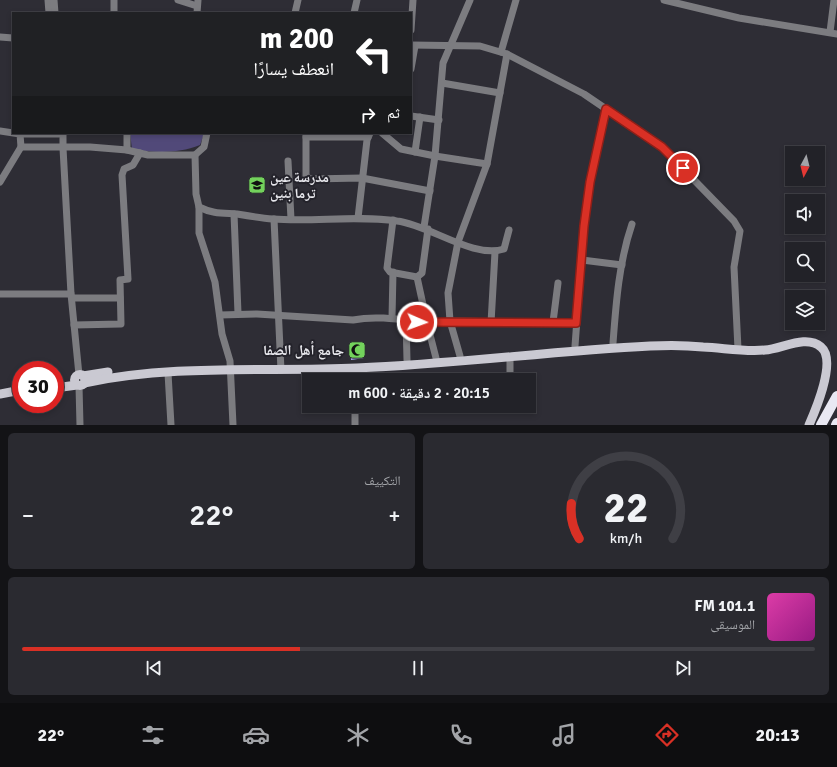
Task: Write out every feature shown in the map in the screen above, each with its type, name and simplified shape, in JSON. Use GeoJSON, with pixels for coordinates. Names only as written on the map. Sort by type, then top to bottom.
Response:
{"type":"FeatureCollection","features":[{"type":"Feature","properties":{"kind":"highway"},"geometry":{"type":"LineString","coordinates":[[821,425],[837,396]]}},
{"type":"Feature","properties":{"kind":"main road"},"geometry":{"type":"LineString","coordinates":[[281,368],[436,358],[613,343],[661,341],[771,350],[804,342],[815,344],[823,348],[827,357],[826,374],[818,405],[809,425]]}},
{"type":"Feature","properties":{"kind":"main road"},"geometry":{"type":"LineString","coordinates":[[64,382],[114,374],[230,368],[355,368],[656,346],[738,347]]}},
{"type":"Feature","properties":{"kind":"main road"},"geometry":{"type":"LineString","coordinates":[[114,374],[168,373],[230,368]]}},
{"type":"Feature","properties":{"kind":"main road"},"geometry":{"type":"LineString","coordinates":[[64,385],[79,380]]}},
{"type":"Feature","properties":{"kind":"main road"},"geometry":{"type":"LineString","coordinates":[[0,394],[12,392]]}},
{"type":"Feature","properties":{"kind":"main road"},"geometry":{"type":"LineString","coordinates":[[0,398],[12,396]]}},
{"type":"Feature","properties":{"kind":"street"},"geometry":{"type":"LineString","coordinates":[[48,0],[50,12]]}},
{"type":"Feature","properties":{"kind":"street"},"geometry":{"type":"LineString","coordinates":[[54,0],[55,12]]}},
{"type":"Feature","properties":{"kind":"street"},"geometry":{"type":"LineString","coordinates":[[114,0],[114,12]]}},
{"type":"Feature","properties":{"kind":"street"},"geometry":{"type":"LineString","coordinates":[[178,0],[198,6]]}},
{"type":"Feature","properties":{"kind":"street"},"geometry":{"type":"LineString","coordinates":[[295,12],[298,0]]}},
{"type":"Feature","properties":{"kind":"street"},"geometry":{"type":"LineString","coordinates":[[354,12],[358,0]]}},
{"type":"Feature","properties":{"kind":"street"},"geometry":{"type":"LineString","coordinates":[[412,15],[413,0]]}},
{"type":"Feature","properties":{"kind":"street"},"geometry":{"type":"LineString","coordinates":[[417,277],[422,273],[439,120],[443,63],[470,0]]}},
{"type":"Feature","properties":{"kind":"street"},"geometry":{"type":"LineString","coordinates":[[460,356],[450,321],[448,293],[458,242],[487,164],[500,93],[504,53],[516,0]]}},
{"type":"Feature","properties":{"kind":"street"},"geometry":{"type":"LineString","coordinates":[[664,0],[739,18],[834,33],[834,0]]}},
{"type":"Feature","properties":{"kind":"street"},"geometry":{"type":"LineString","coordinates":[[0,37],[12,38]]}},
{"type":"Feature","properties":{"kind":"street"},"geometry":{"type":"LineString","coordinates":[[412,57],[413,45],[480,46],[504,53],[584,94],[662,147],[734,221],[740,230],[734,266],[738,347]]}},
{"type":"Feature","properties":{"kind":"street"},"geometry":{"type":"LineString","coordinates":[[442,83],[500,93]]}},
{"type":"Feature","properties":{"kind":"street"},"geometry":{"type":"LineString","coordinates":[[575,346],[584,226],[590,182],[606,109]]}},
{"type":"Feature","properties":{"kind":"street"},"geometry":{"type":"LineString","coordinates":[[412,116],[439,120]]}},
{"type":"Feature","properties":{"kind":"street"},"geometry":{"type":"LineString","coordinates":[[415,152],[420,117]]}},
{"type":"Feature","properties":{"kind":"street"},"geometry":{"type":"LineString","coordinates":[[0,131],[12,133]]}},
{"type":"Feature","properties":{"kind":"street"},"geometry":{"type":"LineString","coordinates":[[0,182],[21,147],[20,134]]}},
{"type":"Feature","properties":{"kind":"street"},"geometry":{"type":"LineString","coordinates":[[60,134],[63,148],[71,296],[79,380],[80,425]]}},
{"type":"Feature","properties":{"kind":"street"},"geometry":{"type":"LineString","coordinates":[[127,134],[127,150]]}},
{"type":"Feature","properties":{"kind":"street"},"geometry":{"type":"LineString","coordinates":[[21,147],[90,147],[127,150],[148,155],[195,155],[204,147],[208,134]]}},
{"type":"Feature","properties":{"kind":"street"},"geometry":{"type":"LineString","coordinates":[[383,134],[401,149],[487,164]]}},
{"type":"Feature","properties":{"kind":"street"},"geometry":{"type":"LineString","coordinates":[[358,218],[362,178],[369,135],[306,135],[306,176],[310,179],[362,178],[430,191]]}},
{"type":"Feature","properties":{"kind":"street"},"geometry":{"type":"LineString","coordinates":[[74,325],[121,324],[120,280],[128,279],[122,175],[124,169],[133,165],[140,153]]}},
{"type":"Feature","properties":{"kind":"street"},"geometry":{"type":"LineString","coordinates":[[195,155],[196,194],[199,207],[199,233],[215,282],[222,334],[230,368],[232,425]]}},
{"type":"Feature","properties":{"kind":"street"},"geometry":{"type":"LineString","coordinates":[[288,161],[291,219]]}},
{"type":"Feature","properties":{"kind":"street"},"geometry":{"type":"LineString","coordinates":[[199,207],[210,212],[274,219],[358,218],[393,220],[426,228],[458,242],[495,252],[504,249],[509,230]]}},
{"type":"Feature","properties":{"kind":"street"},"geometry":{"type":"LineString","coordinates":[[234,214],[238,313]]}},
{"type":"Feature","properties":{"kind":"street"},"geometry":{"type":"LineString","coordinates":[[274,219],[281,368]]}},
{"type":"Feature","properties":{"kind":"street"},"geometry":{"type":"LineString","coordinates":[[393,220],[387,268],[390,272],[417,277]]}},
{"type":"Feature","properties":{"kind":"street"},"geometry":{"type":"LineString","coordinates":[[613,343],[617,294],[627,241],[632,224]]}},
{"type":"Feature","properties":{"kind":"street"},"geometry":{"type":"LineString","coordinates":[[491,323],[495,252]]}},
{"type":"Feature","properties":{"kind":"street"},"geometry":{"type":"LineString","coordinates":[[582,260],[622,265]]}},
{"type":"Feature","properties":{"kind":"street"},"geometry":{"type":"LineString","coordinates":[[392,318],[393,272]]}},
{"type":"Feature","properties":{"kind":"street"},"geometry":{"type":"LineString","coordinates":[[417,277],[436,358]]}},
{"type":"Feature","properties":{"kind":"street"},"geometry":{"type":"LineString","coordinates":[[553,322],[558,283]]}},
{"type":"Feature","properties":{"kind":"street"},"geometry":{"type":"LineString","coordinates":[[0,294],[120,298]]}},
{"type":"Feature","properties":{"kind":"street"},"geometry":{"type":"LineString","coordinates":[[220,315],[238,313],[353,320],[365,317],[392,318],[427,323],[450,321],[491,323],[576,323]]}},
{"type":"Feature","properties":{"kind":"street"},"geometry":{"type":"LineString","coordinates":[[406,320],[408,360]]}},
{"type":"Feature","properties":{"kind":"street"},"geometry":{"type":"LineString","coordinates":[[510,357],[510,373]]}},
{"type":"Feature","properties":{"kind":"street"},"geometry":{"type":"LineString","coordinates":[[355,368],[355,373]]}},
{"type":"Feature","properties":{"kind":"street"},"geometry":{"type":"LineString","coordinates":[[168,373],[171,425]]}},
{"type":"Feature","properties":{"kind":"street"},"geometry":{"type":"LineString","coordinates":[[355,413],[355,425]]}},
{"type":"Feature","properties":{"kind":"shaded area"},"geometry":{"type":"Polygon","coordinates":[[[130,134],[204,134],[200,145],[183,150],[158,152],[132,149],[130,134]]]}},
{"type":"Feature","properties":{"kind":"building","name":"جامع أهل الصفا"},"geometry":{"type":"Polygon","coordinates":[[[350,342],[363,342],[364,358],[351,360],[350,342]]]}},
{"type":"Feature","properties":{"kind":"place","name":"مدرسة عين ترما بنين"},"geometry":{"type":"Point","coordinates":[257,185]}},
{"type":"Feature","properties":{"kind":"place","name":"جامع أهل الصفا"},"geometry":{"type":"Point","coordinates":[357,350]}},
{"type":"Feature","properties":{"kind":"route"},"geometry":{"type":"LineString","coordinates":[[417,322],[427,323],[450,321],[498,323],[576,323],[584,226],[590,182],[606,109],[662,147],[683,168]]}}]}
